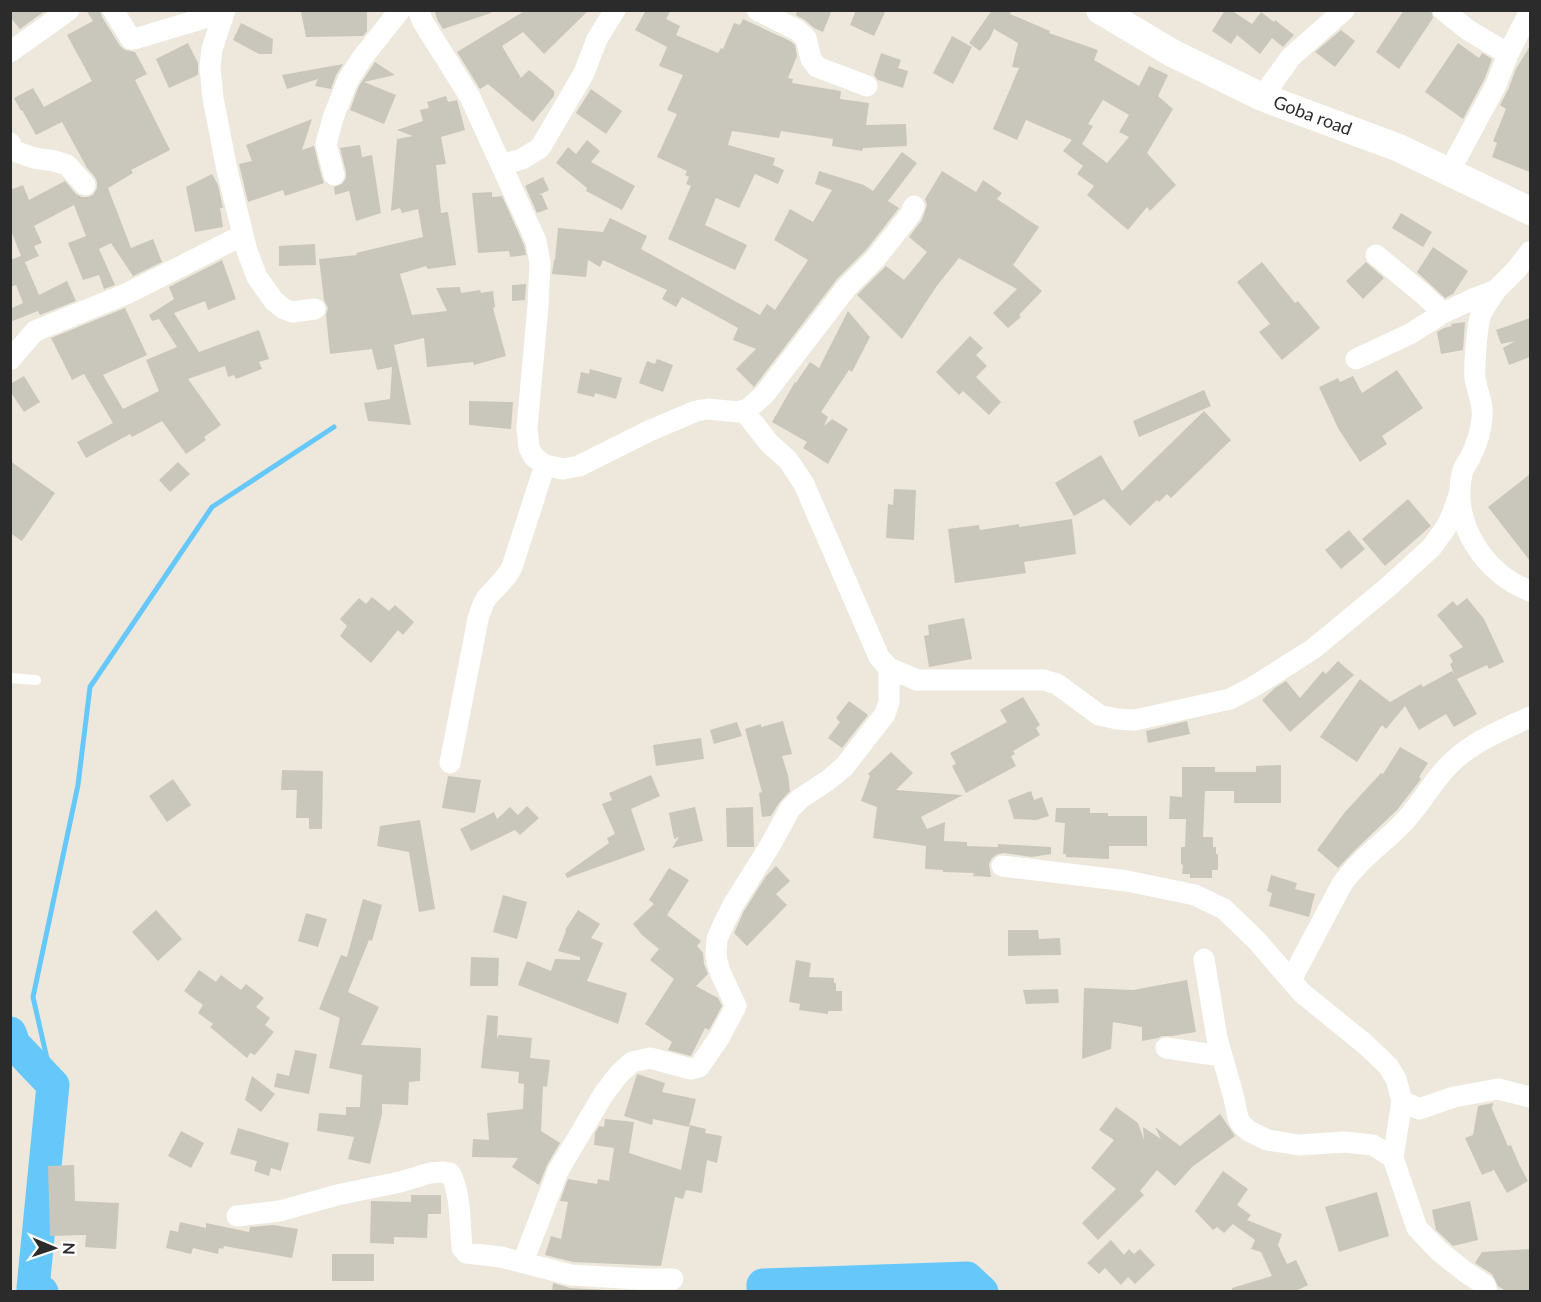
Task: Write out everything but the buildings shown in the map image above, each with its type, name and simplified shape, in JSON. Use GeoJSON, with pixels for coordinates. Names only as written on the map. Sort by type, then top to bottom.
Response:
{"type":"FeatureCollection","features":[{"type":"Feature","properties":{"kind":"main road","name":"Goba road"},"geometry":{"type":"LineString","coordinates":[[1100,10],[1172,53],[1262,97],[1399,148],[1530,211]]}},
{"type":"Feature","properties":{"kind":"street"},"geometry":{"type":"LineString","coordinates":[[10,52],[69,10]]}},
{"type":"Feature","properties":{"kind":"street"},"geometry":{"type":"LineString","coordinates":[[113,10],[126,33],[134,39],[205,18],[219,10]]}},
{"type":"Feature","properties":{"kind":"street"},"geometry":{"type":"LineString","coordinates":[[225,10],[212,49],[210,68],[213,98],[227,170],[247,251],[257,277],[274,301],[284,309],[293,312],[315,309]]}},
{"type":"Feature","properties":{"kind":"street"},"geometry":{"type":"LineString","coordinates":[[334,176],[326,144],[333,118],[348,80],[362,58],[400,10]]}},
{"type":"Feature","properties":{"kind":"street"},"geometry":{"type":"LineString","coordinates":[[418,10],[423,22],[470,97],[536,241],[540,263],[538,306],[527,428],[529,448],[534,457],[545,465],[563,469],[579,466],[649,431],[696,411],[708,409],[738,412],[754,405],[846,287],[876,258],[910,215],[914,206]]}},
{"type":"Feature","properties":{"kind":"street"},"geometry":{"type":"LineString","coordinates":[[501,165],[522,159],[540,148],[584,73],[597,39],[615,10]]}},
{"type":"Feature","properties":{"kind":"street"},"geometry":{"type":"LineString","coordinates":[[757,10],[797,30],[806,38],[811,59],[817,67],[867,86]]}},
{"type":"Feature","properties":{"kind":"street"},"geometry":{"type":"LineString","coordinates":[[1262,97],[1291,57],[1344,10]]}},
{"type":"Feature","properties":{"kind":"street"},"geometry":{"type":"LineString","coordinates":[[1443,10],[1468,30],[1508,54]]}},
{"type":"Feature","properties":{"kind":"street"},"geometry":{"type":"LineString","coordinates":[[1449,172],[1496,85],[1508,54],[1530,11]]}},
{"type":"Feature","properties":{"kind":"street"},"geometry":{"type":"LineString","coordinates":[[10,143],[14,151],[67,165],[85,185]]}},
{"type":"Feature","properties":{"kind":"street"},"geometry":{"type":"LineString","coordinates":[[10,360],[35,331],[126,294],[243,235]]}},
{"type":"Feature","properties":{"kind":"street"},"geometry":{"type":"LineString","coordinates":[[1530,252],[1496,290],[1482,313],[1478,330],[1475,378],[1483,415],[1481,430],[1462,471],[1460,492],[1464,522],[1470,538],[1480,553],[1492,568],[1530,591]]}},
{"type":"Feature","properties":{"kind":"street"},"geometry":{"type":"LineString","coordinates":[[1376,255],[1443,313]]}},
{"type":"Feature","properties":{"kind":"street"},"geometry":{"type":"LineString","coordinates":[[1356,359],[1410,333],[1473,298],[1496,290]]}},
{"type":"Feature","properties":{"kind":"street"},"geometry":{"type":"LineString","coordinates":[[744,411],[769,443],[788,460],[804,484],[879,657],[889,668],[917,680],[1044,680],[1057,684],[1099,714],[1117,719],[1135,720],[1230,699],[1312,649],[1388,587],[1431,548],[1445,529],[1460,492]]}},
{"type":"Feature","properties":{"kind":"street"},"geometry":{"type":"LineString","coordinates":[[450,763],[482,606],[509,574],[545,465]]}},
{"type":"Feature","properties":{"kind":"street"},"geometry":{"type":"LineString","coordinates":[[523,1262],[558,1171],[603,1095],[618,1075],[632,1062],[650,1058],[694,1069],[699,1067],[719,1038],[736,1006],[717,962],[717,939],[724,922],[790,809],[801,798],[844,767],[885,714],[889,702],[889,668]]}},
{"type":"Feature","properties":{"kind":"street"},"geometry":{"type":"LineString","coordinates":[[1291,980],[1341,884],[1351,870],[1383,844],[1414,811],[1441,773],[1460,755],[1478,742],[1530,717]]}},
{"type":"Feature","properties":{"kind":"street"},"geometry":{"type":"LineString","coordinates":[[1002,866],[1127,880],[1195,895],[1224,909],[1257,941],[1302,993],[1365,1044],[1388,1066],[1396,1079],[1402,1101],[1393,1158],[1417,1228],[1439,1251],[1485,1285],[1487,1292]]}},
{"type":"Feature","properties":{"kind":"street"},"geometry":{"type":"LineString","coordinates":[[1204,959],[1217,1038],[1238,1118],[1242,1125],[1267,1140],[1299,1144],[1344,1142],[1372,1145],[1393,1158]]}},
{"type":"Feature","properties":{"kind":"street"},"geometry":{"type":"LineString","coordinates":[[1166,1048],[1222,1056]]}},
{"type":"Feature","properties":{"kind":"street"},"geometry":{"type":"LineString","coordinates":[[1402,1101],[1419,1109],[1454,1097],[1498,1089],[1530,1097]]}},
{"type":"Feature","properties":{"kind":"street"},"geometry":{"type":"LineString","coordinates":[[237,1216],[280,1211],[366,1188],[400,1182],[430,1173],[446,1172],[452,1176],[458,1202],[462,1248],[466,1253],[501,1257],[571,1275],[673,1279]]}},
{"type":"Feature","properties":{"kind":"lane"},"geometry":{"type":"LineString","coordinates":[[10,678],[36,680]]}},
{"type":"Feature","properties":{"kind":"waterway"},"geometry":{"type":"LineString","coordinates":[[53,1085],[33,997],[78,785],[90,687],[212,507],[334,427]]}},
{"type":"Feature","properties":{"kind":"waterway"},"geometry":{"type":"LineString","coordinates":[[10,1033],[14,1044],[53,1085],[33,1288],[42,1292]]}},
{"type":"Feature","properties":{"kind":"waterway"},"geometry":{"type":"LineString","coordinates":[[763,1292],[763,1285],[967,1278],[982,1292]]}}]}
